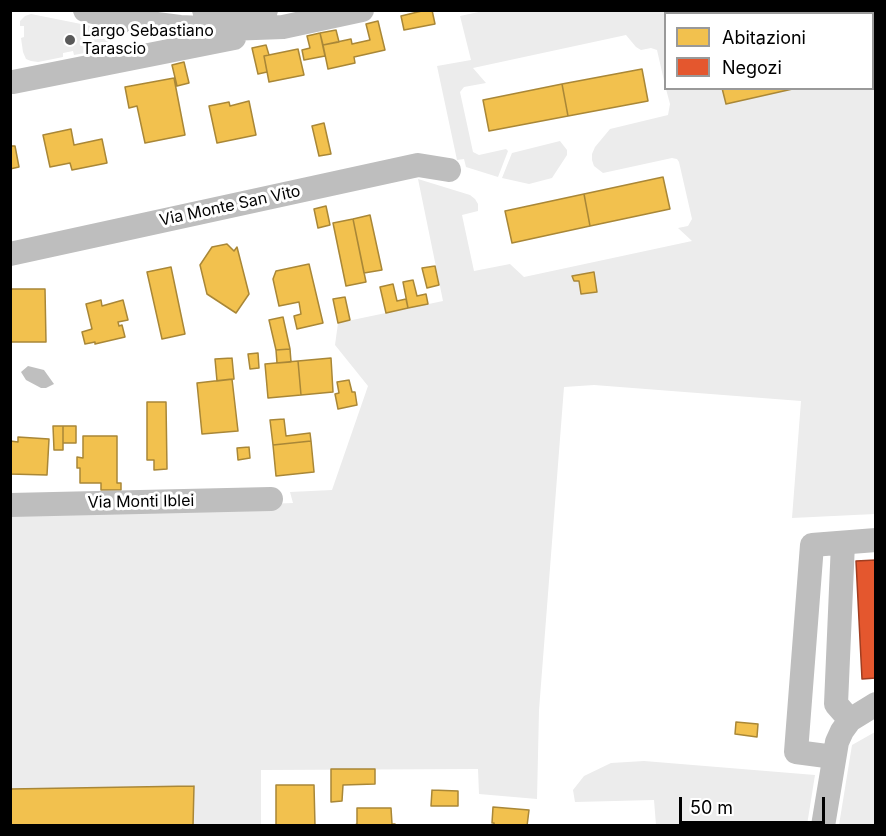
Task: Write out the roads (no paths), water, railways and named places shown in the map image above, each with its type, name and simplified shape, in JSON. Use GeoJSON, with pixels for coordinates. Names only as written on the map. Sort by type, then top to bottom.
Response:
{"type":"FeatureCollection","features":[{"type":"Feature","properties":{"kind":"street"},"geometry":{"type":"LineString","coordinates":[[85,10],[133,21],[180,27],[228,29],[275,19],[362,10]]}},
{"type":"Feature","properties":{"kind":"street"},"geometry":{"type":"LineString","coordinates":[[204,10],[236,11],[275,19]]}},
{"type":"Feature","properties":{"kind":"street"},"geometry":{"type":"LineString","coordinates":[[11,76],[275,19]]}},
{"type":"Feature","properties":{"kind":"street","name":"Via Monte San Vito"},"geometry":{"type":"LineString","coordinates":[[10,254],[418,165],[449,170]]}},
{"type":"Feature","properties":{"kind":"street","name":"Via Monti Iblei"},"geometry":{"type":"LineString","coordinates":[[10,505],[271,499]]}},
{"type":"Feature","properties":{"kind":"street"},"geometry":{"type":"LineString","coordinates":[[834,757],[796,752],[812,545],[876,540]]}},
{"type":"Feature","properties":{"kind":"street"},"geometry":{"type":"LineString","coordinates":[[843,543],[836,704],[850,720]]}},
{"type":"Feature","properties":{"kind":"street"},"geometry":{"type":"LineString","coordinates":[[823,825],[834,757],[842,731],[850,720],[876,704]]}},
{"type":"Feature","properties":{"kind":"place","name":"Largo Sebastiano Tarascio"},"geometry":{"type":"Point","coordinates":[70,40]}}]}
